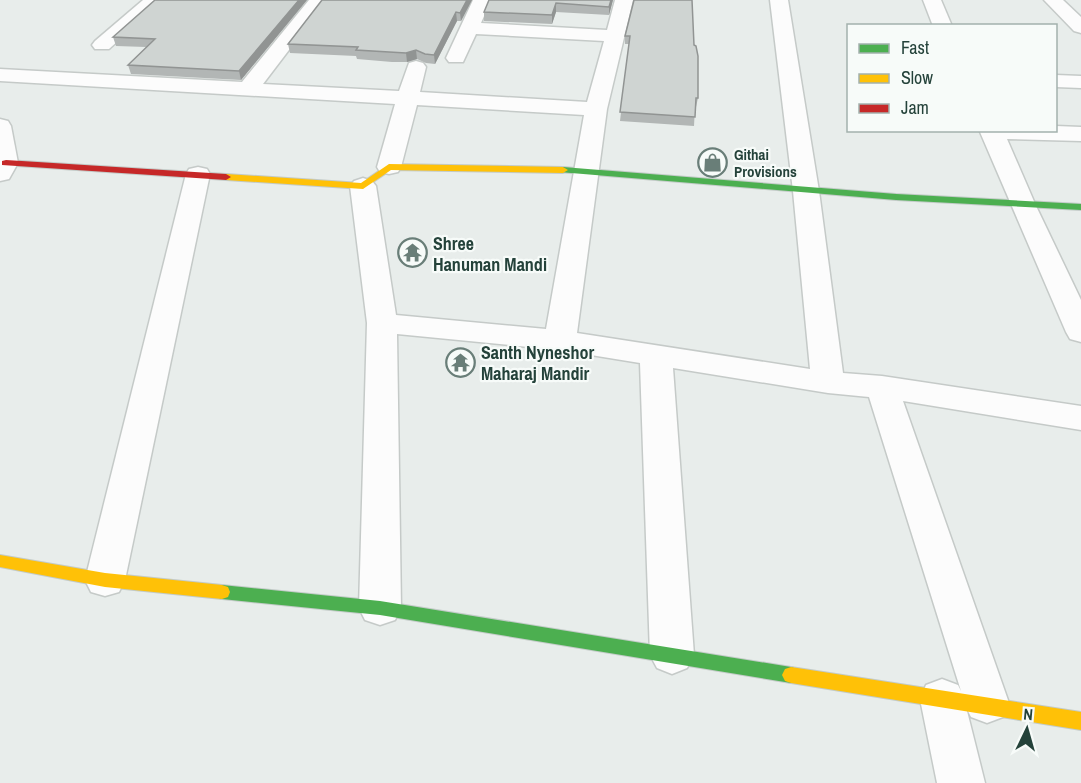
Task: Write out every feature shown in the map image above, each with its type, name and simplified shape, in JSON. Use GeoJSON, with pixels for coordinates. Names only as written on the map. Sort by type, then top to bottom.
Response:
{"type":"FeatureCollection","features":[{"type":"Feature","properties":{"kind":"street"},"geometry":{"type":"LineString","coordinates":[[102,45],[153,0]]}},
{"type":"Feature","properties":{"kind":"street"},"geometry":{"type":"LineString","coordinates":[[248,88],[318,0]]}},
{"type":"Feature","properties":{"kind":"street"},"geometry":{"type":"LineString","coordinates":[[456,58],[482,0]]}},
{"type":"Feature","properties":{"kind":"street"},"geometry":{"type":"LineString","coordinates":[[560,340],[596,109],[624,0]]}},
{"type":"Feature","properties":{"kind":"street"},"geometry":{"type":"LineString","coordinates":[[779,0],[806,191],[828,382]]}},
{"type":"Feature","properties":{"kind":"street"},"geometry":{"type":"LineString","coordinates":[[932,0],[942,24]]}},
{"type":"Feature","properties":{"kind":"street"},"geometry":{"type":"LineString","coordinates":[[1053,0],[1075,33]]}},
{"type":"Feature","properties":{"kind":"street"},"geometry":{"type":"LineString","coordinates":[[469,28],[615,36]]}},
{"type":"Feature","properties":{"kind":"street"},"geometry":{"type":"LineString","coordinates":[[380,608],[382,323],[376,176],[416,67]]}},
{"type":"Feature","properties":{"kind":"street"},"geometry":{"type":"LineString","coordinates":[[0,75],[596,109]]}},
{"type":"Feature","properties":{"kind":"street"},"geometry":{"type":"LineString","coordinates":[[1057,81],[1081,82]]}},
{"type":"Feature","properties":{"kind":"street"},"geometry":{"type":"LineString","coordinates":[[0,126],[3,168],[198,174],[376,176],[586,171],[806,191],[1023,206],[1081,207]]}},
{"type":"Feature","properties":{"kind":"street"},"geometry":{"type":"LineString","coordinates":[[992,132],[1023,206],[1071,290],[1081,332]]}},
{"type":"Feature","properties":{"kind":"street"},"geometry":{"type":"LineString","coordinates":[[1022,132],[1081,134]]}},
{"type":"Feature","properties":{"kind":"street"},"geometry":{"type":"LineString","coordinates":[[105,580],[198,174]]}},
{"type":"Feature","properties":{"kind":"street"},"geometry":{"type":"LineString","coordinates":[[382,323],[560,340],[828,382],[882,387],[1081,417]]}},
{"type":"Feature","properties":{"kind":"street"},"geometry":{"type":"LineString","coordinates":[[656,355],[672,655]]}},
{"type":"Feature","properties":{"kind":"street"},"geometry":{"type":"LineString","coordinates":[[882,387],[987,703]]}},
{"type":"Feature","properties":{"kind":"street"},"geometry":{"type":"LineString","coordinates":[[0,561],[105,580],[380,608],[942,699],[987,703],[1081,721]]}},
{"type":"Feature","properties":{"kind":"street"},"geometry":{"type":"LineString","coordinates":[[942,699],[961,783]]}},
{"type":"Feature","properties":{"kind":"building"},"geometry":{"type":"Polygon","coordinates":[[[155,0],[299,0],[239,71],[128,65],[155,39],[113,37],[155,0]]]}},
{"type":"Feature","properties":{"kind":"building"},"geometry":{"type":"Polygon","coordinates":[[[322,0],[467,0],[460,13],[456,12],[434,55],[416,50],[406,53],[356,50],[358,47],[288,44],[322,0]]]}},
{"type":"Feature","properties":{"kind":"building"},"geometry":{"type":"Polygon","coordinates":[[[489,0],[611,0],[609,7],[556,3],[552,15],[484,12],[489,0]]]}},
{"type":"Feature","properties":{"kind":"building"},"geometry":{"type":"Polygon","coordinates":[[[634,0],[692,0],[694,45],[698,56],[698,98],[696,98],[695,117],[620,112],[630,36],[625,36],[634,0]]]}},
{"type":"Feature","properties":{"kind":"traffic: fast"},"geometry":{"type":"LineString","coordinates":[[563,170],[896,197],[1081,207]]}},
{"type":"Feature","properties":{"kind":"traffic: fast"},"geometry":{"type":"LineString","coordinates":[[222,592],[380,608],[791,675]]}},
{"type":"Feature","properties":{"kind":"traffic: slow"},"geometry":{"type":"LineString","coordinates":[[226,177],[363,186],[389,167],[563,170]]}},
{"type":"Feature","properties":{"kind":"traffic: slow"},"geometry":{"type":"LineString","coordinates":[[0,561],[105,580],[222,592]]}},
{"type":"Feature","properties":{"kind":"traffic: slow"},"geometry":{"type":"LineString","coordinates":[[791,675],[973,702],[1081,721]]}},
{"type":"Feature","properties":{"kind":"traffic: jam"},"geometry":{"type":"LineString","coordinates":[[6,163],[226,177]]}},
{"type":"Feature","properties":{"kind":"place","name":"Githai Provisions"},"geometry":{"type":"Point","coordinates":[713,163]}},
{"type":"Feature","properties":{"kind":"place","name":"Shree Hanuman Mandi"},"geometry":{"type":"Point","coordinates":[412,253]}},
{"type":"Feature","properties":{"kind":"place","name":"Santh Nyneshor Maharaj Mandir"},"geometry":{"type":"Point","coordinates":[460,362]}}]}
